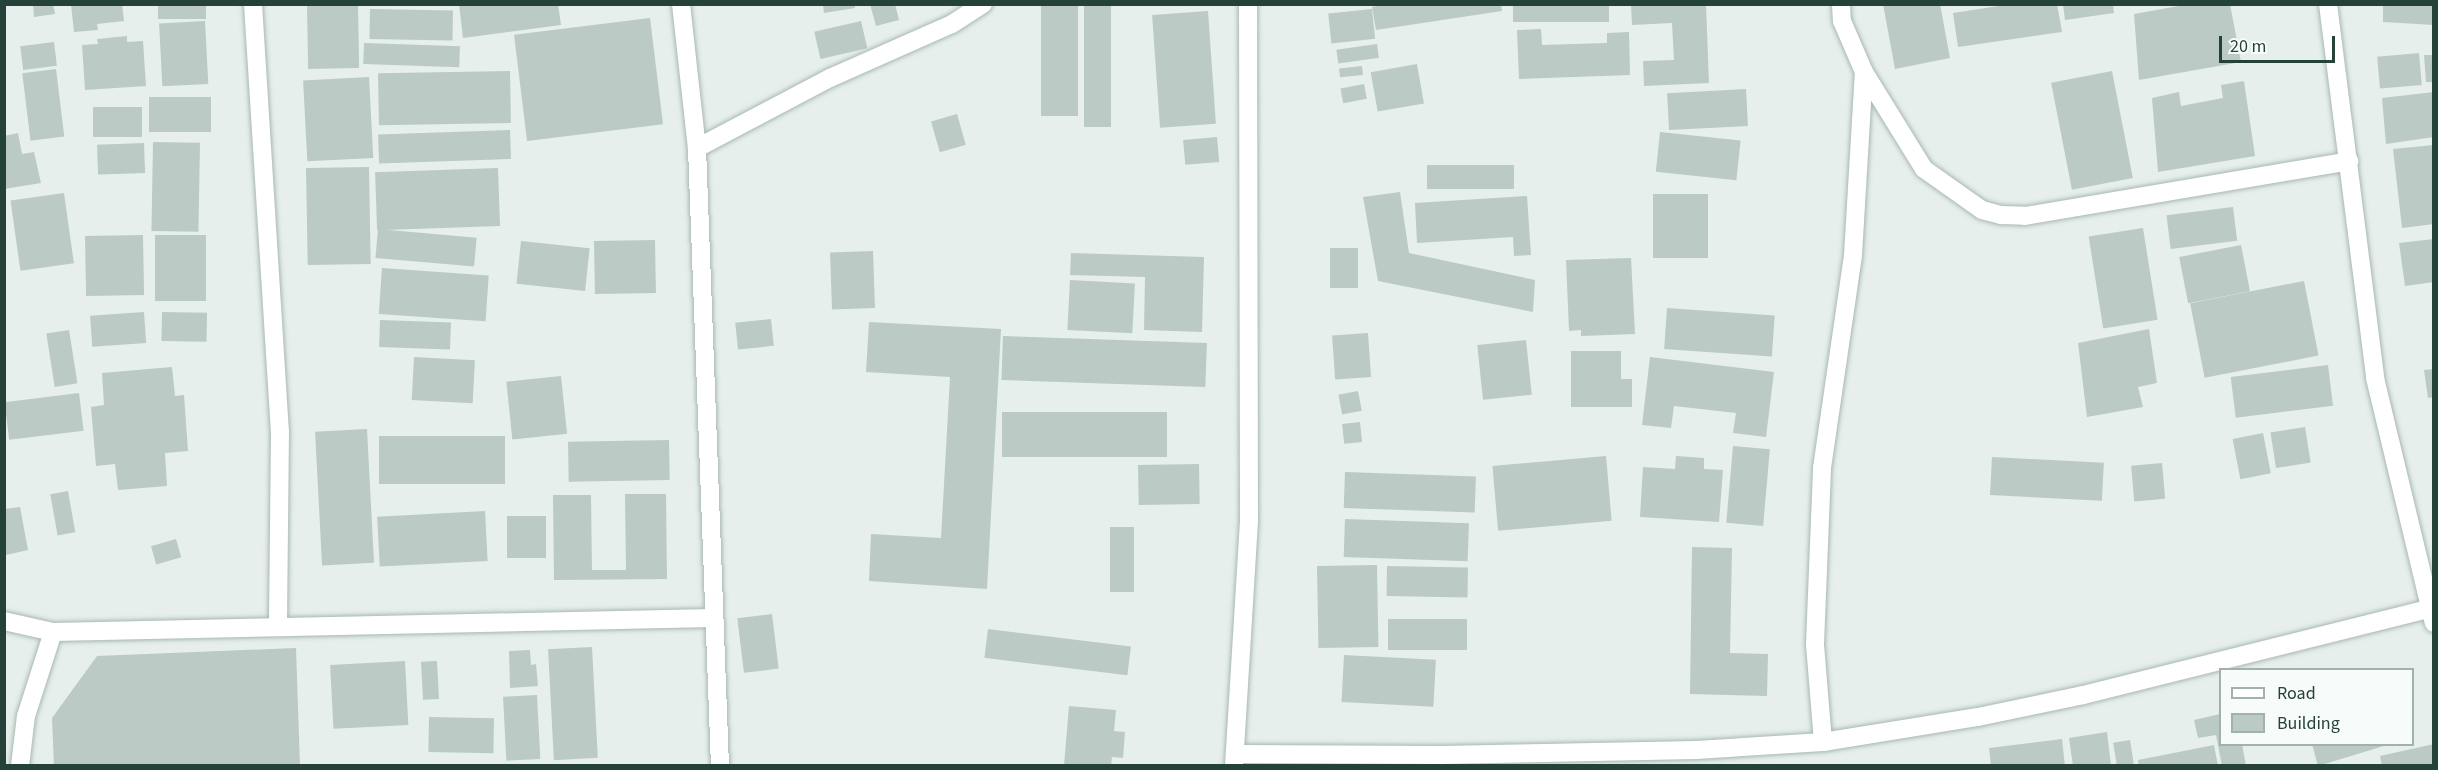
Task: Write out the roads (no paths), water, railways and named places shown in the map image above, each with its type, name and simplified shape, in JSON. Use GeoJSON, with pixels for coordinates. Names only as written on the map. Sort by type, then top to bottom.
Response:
{"type":"FeatureCollection","features":[{"type":"Feature","properties":{"kind":"street"},"geometry":{"type":"LineString","coordinates":[[253,4],[280,431],[278,626]]}},
{"type":"Feature","properties":{"kind":"street"},"geometry":{"type":"LineString","coordinates":[[681,4],[697,148],[720,765]]}},
{"type":"Feature","properties":{"kind":"street"},"geometry":{"type":"LineString","coordinates":[[697,148],[830,78],[952,24],[983,4]]}},
{"type":"Feature","properties":{"kind":"street"},"geometry":{"type":"LineString","coordinates":[[1248,4],[1249,522],[1234,760],[1685,750],[1823,742],[1978,717],[2431,616],[2375,378],[2328,4]]}},
{"type":"Feature","properties":{"kind":"street"},"geometry":{"type":"LineString","coordinates":[[1841,4],[1842,21],[1864,72],[1924,169],[1982,210],[2001,215],[2025,216],[2349,161]]}},
{"type":"Feature","properties":{"kind":"street"},"geometry":{"type":"LineString","coordinates":[[1823,742],[1815,644],[1822,468],[1853,255],[1864,72]]}},
{"type":"Feature","properties":{"kind":"street"},"geometry":{"type":"LineString","coordinates":[[4,621],[53,632],[713,618]]}},
{"type":"Feature","properties":{"kind":"street"},"geometry":{"type":"LineString","coordinates":[[20,765],[26,716],[53,632]]}}]}
